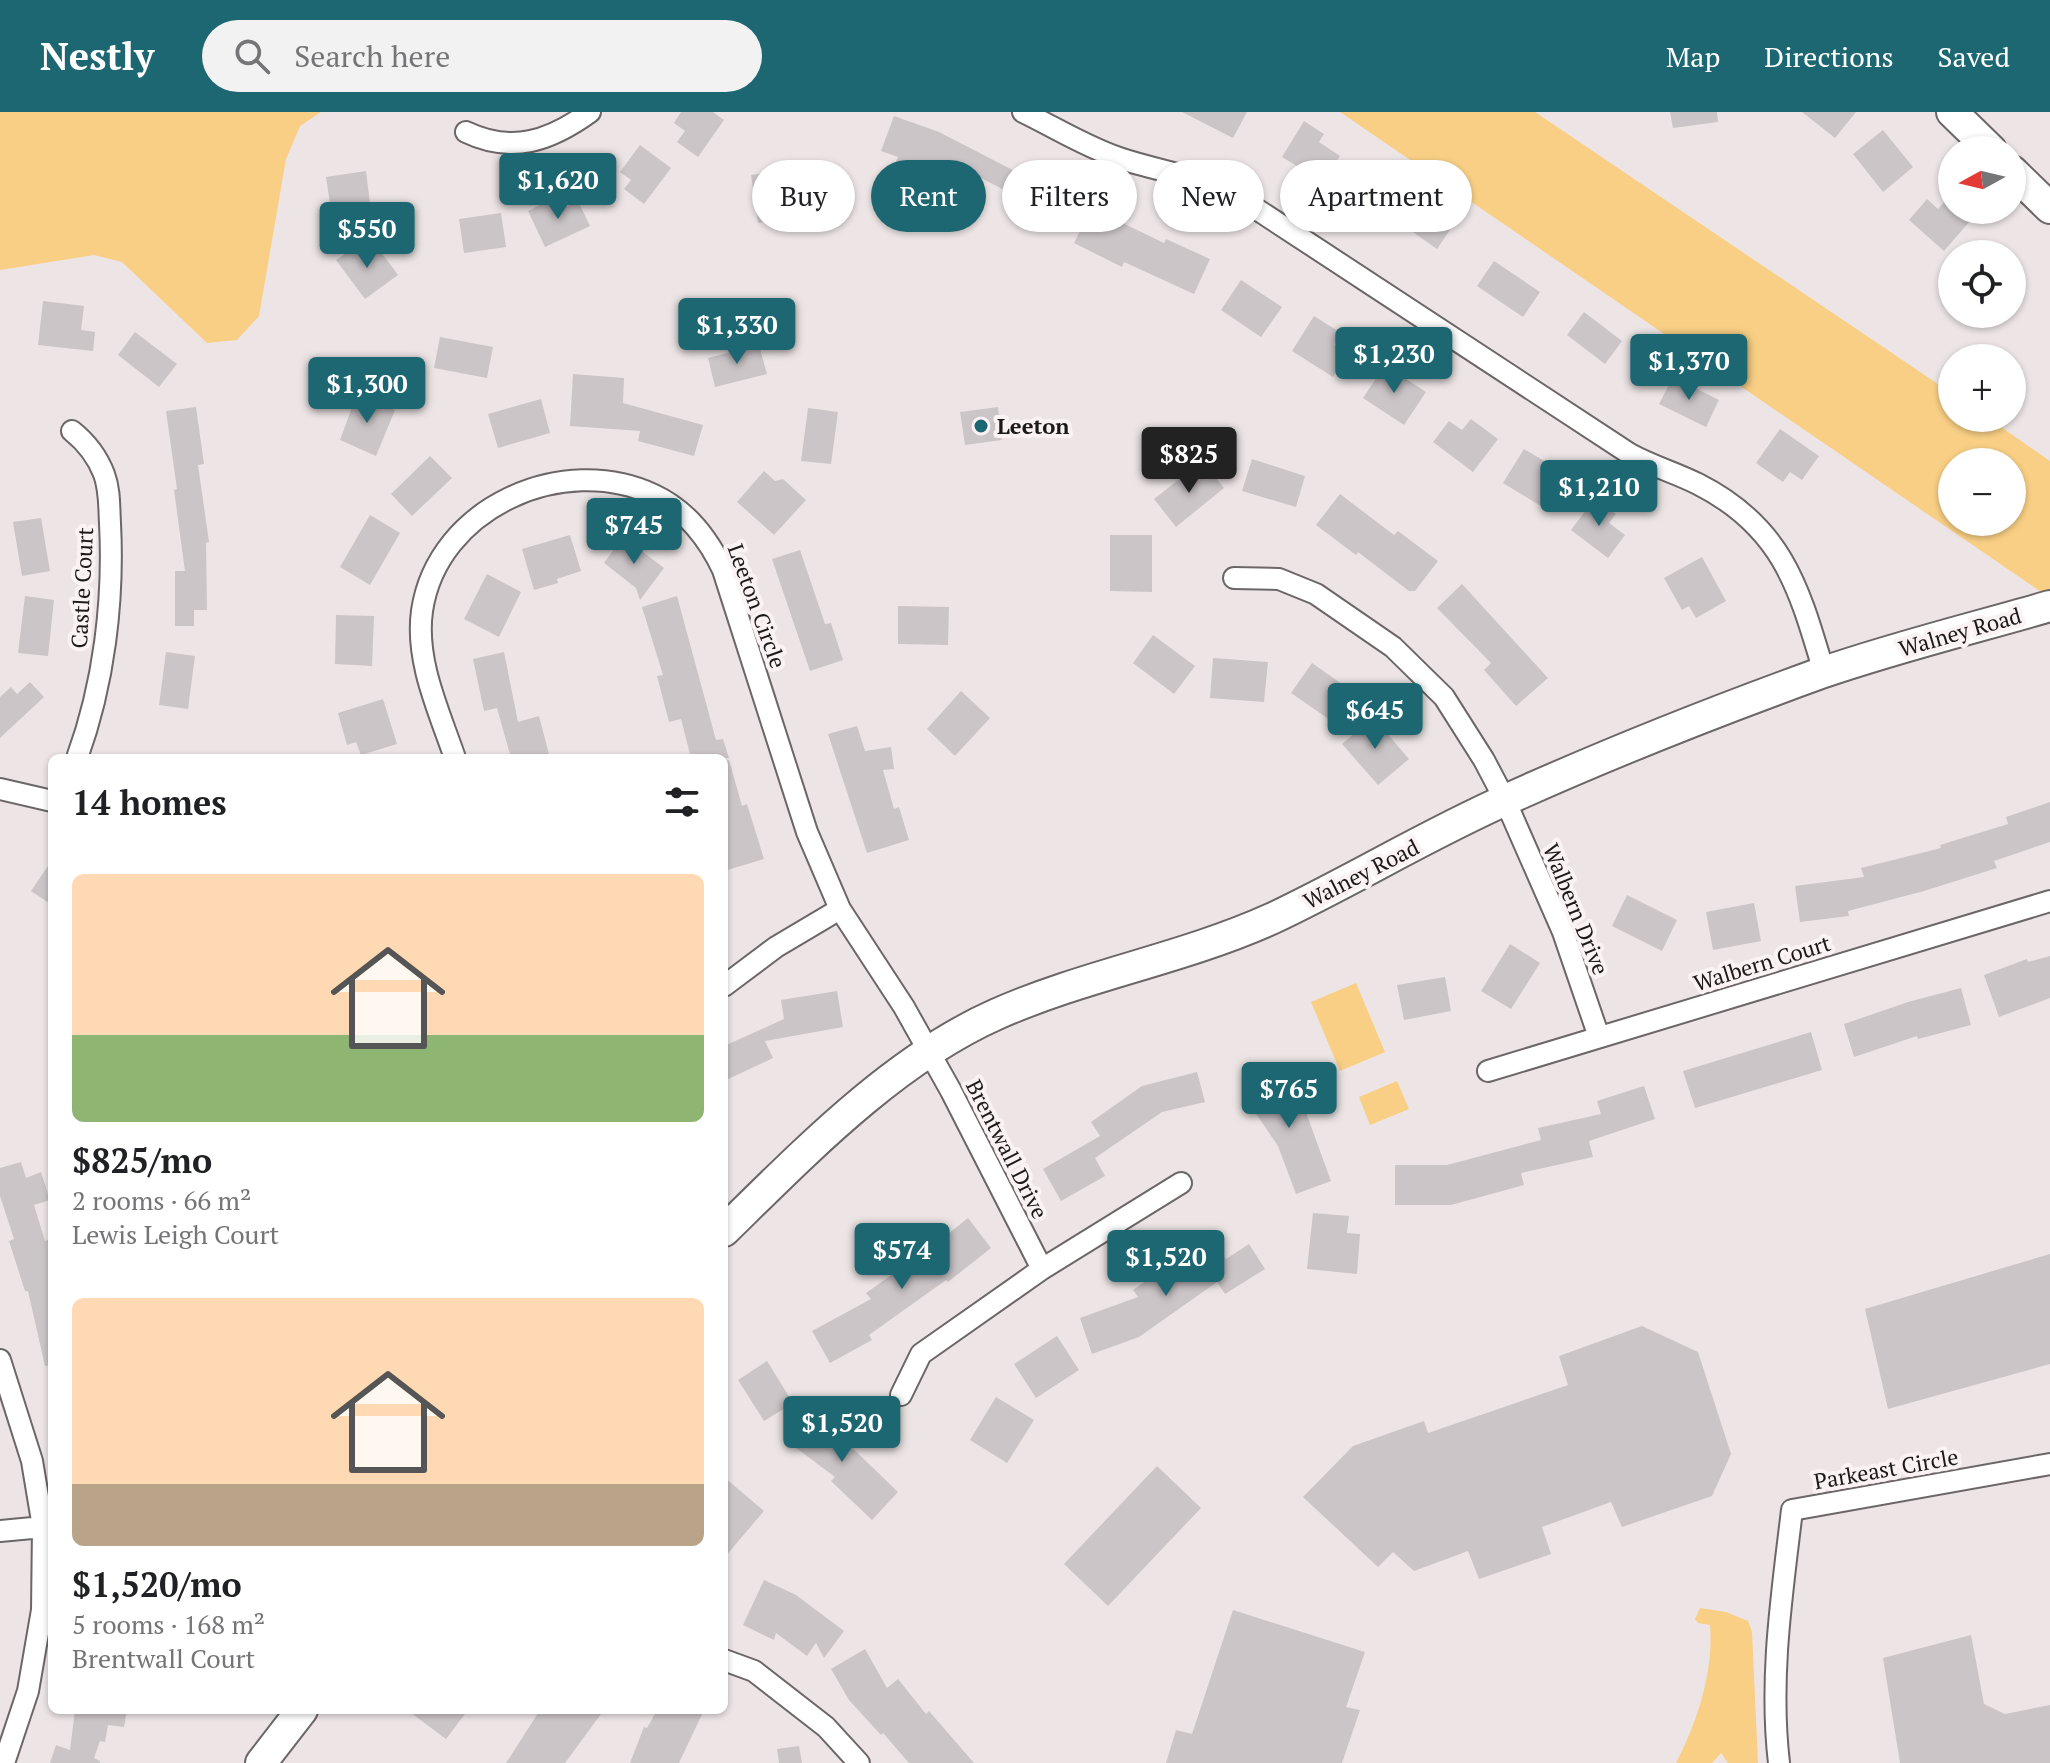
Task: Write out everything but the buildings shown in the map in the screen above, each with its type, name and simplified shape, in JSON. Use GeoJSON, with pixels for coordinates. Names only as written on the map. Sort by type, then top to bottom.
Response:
{"type":"FeatureCollection","features":[{"type":"Feature","properties":{"kind":"main road"},"geometry":{"type":"LineString","coordinates":[[1952,112],[1977,136]]}},
{"type":"Feature","properties":{"kind":"main road"},"geometry":{"type":"LineString","coordinates":[[2026,185],[2050,208]]}},
{"type":"Feature","properties":{"kind":"main road","name":"Walney Road"},"geometry":{"type":"LineString","coordinates":[[728,1227],[847,1114],[962,1030],[1023,1003],[1257,925],[1505,800],[1626,748],[1824,672],[2050,606]]}},
{"type":"Feature","properties":{"kind":"main road"},"geometry":{"type":"LineString","coordinates":[[261,1763],[299,1714]]}},
{"type":"Feature","properties":{"kind":"street"},"geometry":{"type":"LineString","coordinates":[[466,132],[484,141],[506,145],[527,143],[557,132],[590,112]]}},
{"type":"Feature","properties":{"kind":"street"},"geometry":{"type":"LineString","coordinates":[[1023,112],[1114,156],[1193,176],[1232,193],[1630,454],[1724,500],[1761,531],[1777,550],[1793,579],[1824,672]]}},
{"type":"Feature","properties":{"kind":"street","name":"Castle Court"},"geometry":{"type":"LineString","coordinates":[[72,431],[87,444],[105,478],[111,542],[110,594],[104,645],[95,696],[78,754]]}},
{"type":"Feature","properties":{"kind":"street","name":"Leeton Circle"},"geometry":{"type":"LineString","coordinates":[[454,754],[425,669],[421,640],[422,610],[430,582],[454,542],[472,522],[494,505],[544,485],[605,480],[631,485],[670,504],[694,525],[715,553],[807,832],[840,909],[904,1007],[928,1052]]}},
{"type":"Feature","properties":{"kind":"street","name":"Walbern Drive"},"geometry":{"type":"LineString","coordinates":[[1234,578],[1279,579],[1299,585],[1393,647],[1444,697],[1505,800],[1563,932],[1599,1037]]}},
{"type":"Feature","properties":{"kind":"street"},"geometry":{"type":"LineString","coordinates":[[0,789],[48,800]]}},
{"type":"Feature","properties":{"kind":"street","name":"Walbern Court"},"geometry":{"type":"LineString","coordinates":[[1488,1071],[2050,901]]}},
{"type":"Feature","properties":{"kind":"street"},"geometry":{"type":"LineString","coordinates":[[728,983],[776,947],[840,909]]}},
{"type":"Feature","properties":{"kind":"street","name":"Brentwall Drive"},"geometry":{"type":"LineString","coordinates":[[928,1052],[1042,1269]]}},
{"type":"Feature","properties":{"kind":"street"},"geometry":{"type":"LineString","coordinates":[[901,1395],[921,1354],[1042,1269],[1181,1183]]}},
{"type":"Feature","properties":{"kind":"street"},"geometry":{"type":"LineString","coordinates":[[0,1360],[32,1461],[43,1527],[42,1610],[28,1691],[4,1763]]}},
{"type":"Feature","properties":{"kind":"street","name":"Parkeast Circle"},"geometry":{"type":"LineString","coordinates":[[1779,1763],[1776,1648],[1792,1510],[2050,1464]]}},
{"type":"Feature","properties":{"kind":"street"},"geometry":{"type":"LineString","coordinates":[[0,1531],[43,1527]]}},
{"type":"Feature","properties":{"kind":"street"},"geometry":{"type":"LineString","coordinates":[[728,1661],[754,1671],[826,1727],[859,1763]]}},
{"type":"Feature","properties":{"kind":"shaded area"},"geometry":{"type":"Polygon","coordinates":[[[0,112],[321,112],[300,126],[286,159],[259,316],[237,340],[207,343],[122,262],[94,255],[0,270],[0,112]]]}},
{"type":"Feature","properties":{"kind":"shaded area"},"geometry":{"type":"Polygon","coordinates":[[[1340,112],[1535,112],[1938,385],[1938,432],[2008,432],[2050,461],[2050,598],[1959,536],[2026,536],[2026,448],[1938,448],[1938,521],[1472,202],[1472,160],[1410,160],[1340,112]]]}},
{"type":"Feature","properties":{"kind":"shaded area"},"geometry":{"type":"Polygon","coordinates":[[[1356,983],[1385,1052],[1340,1071],[1311,1002],[1356,983]]]}},
{"type":"Feature","properties":{"kind":"shaded area"},"geometry":{"type":"Polygon","coordinates":[[[1397,1081],[1409,1109],[1370,1125],[1359,1097],[1397,1081]]]}},
{"type":"Feature","properties":{"kind":"shaded area"},"geometry":{"type":"Polygon","coordinates":[[[1700,1608],[1726,1612],[1748,1621],[1752,1632],[1758,1763],[1728,1763],[1721,1753],[1712,1763],[1676,1763],[1691,1731],[1707,1678],[1710,1625],[1698,1623],[1695,1619],[1700,1608]]]}},
{"type":"Feature","properties":{"kind":"place","name":"Leeton"},"geometry":{"type":"Point","coordinates":[981,426]}}]}
